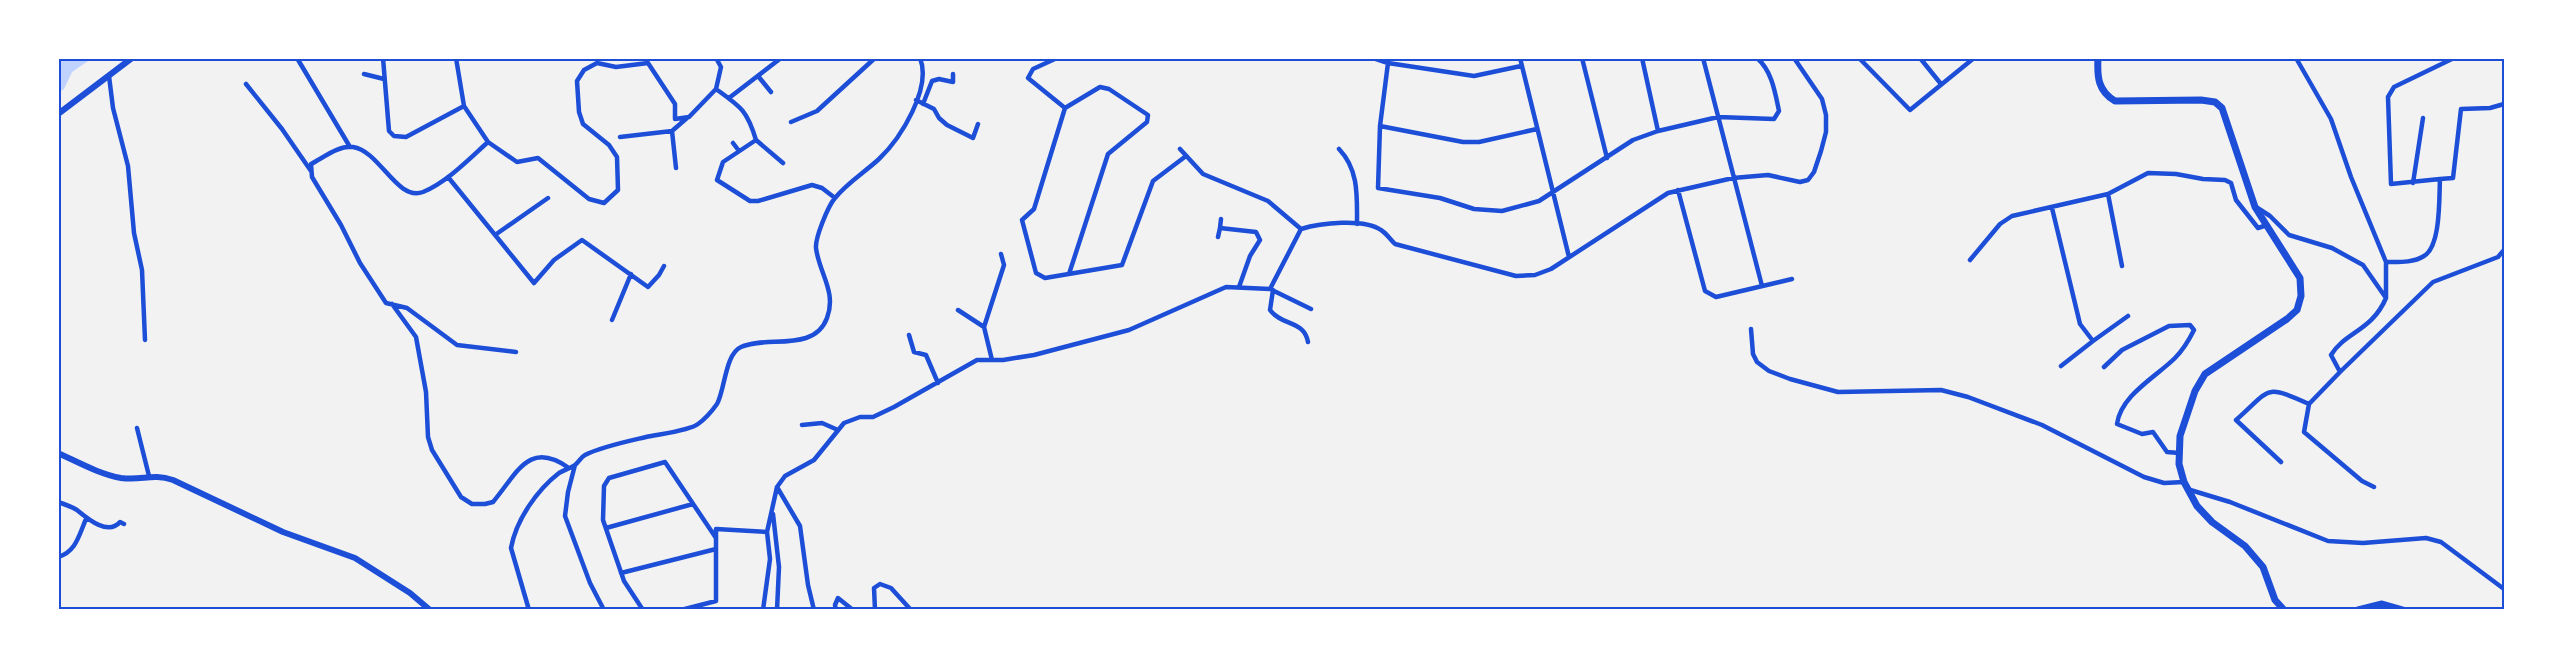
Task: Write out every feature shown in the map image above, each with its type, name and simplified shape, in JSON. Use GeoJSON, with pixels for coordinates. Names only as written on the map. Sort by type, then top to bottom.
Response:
{"type":"FeatureCollection","features":[{"type":"Feature","properties":{"kind":"main road"},"geometry":{"type":"LineString","coordinates":[[2098,58],[2099,83],[2105,95],[2115,101],[2201,100],[2215,102],[2222,108],[2255,207],[2300,278],[2301,296],[2297,310],[2205,374],[2195,391],[2180,436],[2179,453],[2179,464],[2186,486],[2197,506],[2212,522],[2245,546],[2263,567],[2275,600],[2284,609]]}},
{"type":"Feature","properties":{"kind":"main road"},"geometry":{"type":"LineString","coordinates":[[2358,609],[2382,604],[2403,609]]}},
{"type":"Feature","properties":{"kind":"street"},"geometry":{"type":"LineString","coordinates":[[58,114],[132,58]]}},
{"type":"Feature","properties":{"kind":"street"},"geometry":{"type":"LineString","coordinates":[[297,58],[350,147]]}},
{"type":"Feature","properties":{"kind":"street"},"geometry":{"type":"LineString","coordinates":[[383,58],[389,131],[394,136],[406,137],[464,106]]}},
{"type":"Feature","properties":{"kind":"street"},"geometry":{"type":"LineString","coordinates":[[456,58],[464,106],[488,142],[516,162],[538,158],[589,200],[604,202],[618,190],[616,157],[609,146],[583,124],[579,111],[577,81],[584,70],[597,63],[615,66],[648,63],[675,104],[675,119],[690,117]]}},
{"type":"Feature","properties":{"kind":"street"},"geometry":{"type":"LineString","coordinates":[[620,138],[672,131],[690,117],[716,89],[721,67],[716,58]]}},
{"type":"Feature","properties":{"kind":"street"},"geometry":{"type":"LineString","coordinates":[[729,98],[781,58]]}},
{"type":"Feature","properties":{"kind":"street"},"geometry":{"type":"LineString","coordinates":[[791,122],[817,111],[874,58]]}},
{"type":"Feature","properties":{"kind":"street"},"geometry":{"type":"LineString","coordinates":[[529,609],[511,548],[513,537],[526,511],[545,486],[584,456],[638,439],[696,426],[718,402],[733,354],[741,347],[798,340],[816,333],[826,321],[830,309],[829,285],[815,247],[823,223],[834,198],[881,158],[903,130],[923,84],[923,66],[920,58]]}},
{"type":"Feature","properties":{"kind":"street"},"geometry":{"type":"LineString","coordinates":[[1057,58],[1033,69],[1028,78],[1065,108]]}},
{"type":"Feature","properties":{"kind":"street"},"geometry":{"type":"LineString","coordinates":[[1372,58],[1388,63],[1474,76],[1521,66]]}},
{"type":"Feature","properties":{"kind":"street"},"geometry":{"type":"LineString","coordinates":[[1520,58],[1569,257]]}},
{"type":"Feature","properties":{"kind":"street"},"geometry":{"type":"LineString","coordinates":[[1582,58],[1607,158]]}},
{"type":"Feature","properties":{"kind":"street"},"geometry":{"type":"LineString","coordinates":[[1642,58],[1658,130]]}},
{"type":"Feature","properties":{"kind":"street"},"geometry":{"type":"LineString","coordinates":[[1703,58],[1762,286]]}},
{"type":"Feature","properties":{"kind":"street"},"geometry":{"type":"LineString","coordinates":[[1388,63],[1380,126],[1378,188],[1440,198],[1474,209],[1502,211],[1539,201],[1634,140],[1658,130],[1718,117],[1774,119],[1779,111],[1771,79],[1757,58]]}},
{"type":"Feature","properties":{"kind":"street"},"geometry":{"type":"LineString","coordinates":[[1308,342],[1305,330],[1275,317],[1270,310],[1271,289],[1301,229],[1314,225],[1365,223],[1381,230],[1395,244],[1516,276],[1535,275],[1551,269],[1668,193],[1733,178],[1768,175],[1800,183],[1808,180],[1814,172],[1826,132],[1826,115],[1822,99],[1794,58]]}},
{"type":"Feature","properties":{"kind":"street"},"geometry":{"type":"LineString","coordinates":[[1859,58],[1910,110],[1974,58]]}},
{"type":"Feature","properties":{"kind":"street"},"geometry":{"type":"LineString","coordinates":[[1920,58],[1941,84]]}},
{"type":"Feature","properties":{"kind":"street"},"geometry":{"type":"LineString","coordinates":[[2296,58],[2331,119],[2351,177],[2386,262],[2386,298],[2380,312],[2335,349],[2331,355],[2340,372]]}},
{"type":"Feature","properties":{"kind":"street"},"geometry":{"type":"LineString","coordinates":[[2454,58],[2394,87],[2388,97],[2391,184],[2453,178],[2461,110],[2490,108],[2505,104]]}},
{"type":"Feature","properties":{"kind":"street"},"geometry":{"type":"LineString","coordinates":[[364,74],[384,79]]}},
{"type":"Feature","properties":{"kind":"street"},"geometry":{"type":"LineString","coordinates":[[923,104],[932,81],[939,79],[953,82],[953,74]]}},
{"type":"Feature","properties":{"kind":"street"},"geometry":{"type":"LineString","coordinates":[[109,76],[128,166],[134,233],[142,270],[145,340]]}},
{"type":"Feature","properties":{"kind":"street"},"geometry":{"type":"LineString","coordinates":[[758,76],[771,92]]}},
{"type":"Feature","properties":{"kind":"street"},"geometry":{"type":"LineString","coordinates":[[246,84],[282,129],[311,172]]}},
{"type":"Feature","properties":{"kind":"street"},"geometry":{"type":"LineString","coordinates":[[1069,274],[1108,154],[1147,122],[1148,115],[1109,89],[1100,87],[1065,108],[1034,209],[1022,220],[1036,273],[1045,278],[1069,274],[1122,265],[1153,181],[1186,156]]}},
{"type":"Feature","properties":{"kind":"street"},"geometry":{"type":"LineString","coordinates":[[716,89],[746,112],[756,140],[783,163]]}},
{"type":"Feature","properties":{"kind":"street"},"geometry":{"type":"LineString","coordinates":[[916,100],[933,109],[947,125],[973,138],[978,124]]}},
{"type":"Feature","properties":{"kind":"street"},"geometry":{"type":"LineString","coordinates":[[2413,183],[2423,118]]}},
{"type":"Feature","properties":{"kind":"street"},"geometry":{"type":"LineString","coordinates":[[1380,126],[1463,142],[1479,142],[1537,129]]}},
{"type":"Feature","properties":{"kind":"street"},"geometry":{"type":"LineString","coordinates":[[672,131],[676,168]]}},
{"type":"Feature","properties":{"kind":"street"},"geometry":{"type":"LineString","coordinates":[[756,140],[723,162],[717,180],[750,201],[758,201],[812,184],[834,198]]}},
{"type":"Feature","properties":{"kind":"street"},"geometry":{"type":"LineString","coordinates":[[488,142],[448,177],[421,193],[410,193],[400,188],[373,156],[350,147],[341,148],[311,164],[311,172],[342,225],[360,263],[386,303],[407,308],[457,345],[516,352]]}},
{"type":"Feature","properties":{"kind":"street"},"geometry":{"type":"LineString","coordinates":[[733,143],[739,151]]}},
{"type":"Feature","properties":{"kind":"street"},"geometry":{"type":"LineString","coordinates":[[1180,149],[1203,174],[1268,201],[1301,229]]}},
{"type":"Feature","properties":{"kind":"street"},"geometry":{"type":"LineString","coordinates":[[1339,149],[1347,158],[1358,186],[1357,224]]}},
{"type":"Feature","properties":{"kind":"street"},"geometry":{"type":"LineString","coordinates":[[1970,260],[2000,224],[2012,216],[2108,194],[2148,174],[2176,174],[2225,180],[2231,183],[2236,200],[2258,228],[2267,225]]}},
{"type":"Feature","properties":{"kind":"street"},"geometry":{"type":"LineString","coordinates":[[448,177],[534,283],[554,260],[582,240],[648,287],[664,266]]}},
{"type":"Feature","properties":{"kind":"street"},"geometry":{"type":"LineString","coordinates":[[2386,262],[2409,262],[2425,256],[2436,239],[2440,179]]}},
{"type":"Feature","properties":{"kind":"street"},"geometry":{"type":"LineString","coordinates":[[1678,190],[1705,291],[1716,297],[1792,279]]}},
{"type":"Feature","properties":{"kind":"street"},"geometry":{"type":"LineString","coordinates":[[2108,194],[2122,266]]}},
{"type":"Feature","properties":{"kind":"street"},"geometry":{"type":"LineString","coordinates":[[495,236],[548,198]]}},
{"type":"Feature","properties":{"kind":"street"},"geometry":{"type":"LineString","coordinates":[[2255,207],[2270,216],[2289,235],[2332,248],[2364,265],[2386,298]]}},
{"type":"Feature","properties":{"kind":"street"},"geometry":{"type":"LineString","coordinates":[[2052,208],[2080,324],[2093,341]]}},
{"type":"Feature","properties":{"kind":"street"},"geometry":{"type":"LineString","coordinates":[[1218,237],[1221,219]]}},
{"type":"Feature","properties":{"kind":"street"},"geometry":{"type":"LineString","coordinates":[[1220,228],[1256,232],[1260,240],[1250,256],[1239,287]]}},
{"type":"Feature","properties":{"kind":"street"},"geometry":{"type":"LineString","coordinates":[[2374,487],[2362,481],[2304,432],[2309,404],[2433,282],[2498,257],[2505,250]]}},
{"type":"Feature","properties":{"kind":"street"},"geometry":{"type":"LineString","coordinates":[[992,360],[984,327],[1004,265],[1000,254]]}},
{"type":"Feature","properties":{"kind":"street"},"geometry":{"type":"LineString","coordinates":[[612,320],[631,274]]}},
{"type":"Feature","properties":{"kind":"street"},"geometry":{"type":"LineString","coordinates":[[763,609],[770,559],[767,532],[777,488],[785,476],[814,460],[844,423],[860,417],[873,417],[978,360],[1034,355],[1129,330],[1227,286],[1271,289],[1311,309]]}},
{"type":"Feature","properties":{"kind":"street"},"geometry":{"type":"LineString","coordinates":[[392,304],[416,337],[426,392],[428,437],[432,450],[461,497],[472,504],[485,504],[493,501],[528,461],[538,456],[547,455],[569,468]]}},
{"type":"Feature","properties":{"kind":"street"},"geometry":{"type":"LineString","coordinates":[[958,310],[984,327]]}},
{"type":"Feature","properties":{"kind":"street"},"geometry":{"type":"LineString","coordinates":[[2061,366],[2128,316]]}},
{"type":"Feature","properties":{"kind":"street"},"geometry":{"type":"LineString","coordinates":[[2104,367],[2122,350],[2169,326],[2190,325],[2194,330],[2187,343],[2174,358],[2152,375],[2118,412],[2117,424],[2142,434],[2153,432],[2167,452],[2179,453]]}},
{"type":"Feature","properties":{"kind":"street"},"geometry":{"type":"LineString","coordinates":[[1751,329],[1753,354],[1758,362],[1769,371],[1790,379],[1838,392],[1941,390],[1959,395],[2042,425],[2144,477],[2186,486],[2328,541],[2364,543],[2426,538],[2441,542],[2505,589]]}},
{"type":"Feature","properties":{"kind":"street"},"geometry":{"type":"LineString","coordinates":[[909,335],[914,352],[926,355],[938,383]]}},
{"type":"Feature","properties":{"kind":"street"},"geometry":{"type":"LineString","coordinates":[[2281,462],[2236,420],[2269,391],[2278,390],[2309,404]]}},
{"type":"Feature","properties":{"kind":"street"},"geometry":{"type":"LineString","coordinates":[[802,425],[822,423],[838,430]]}},
{"type":"Feature","properties":{"kind":"street"},"geometry":{"type":"LineString","coordinates":[[137,428],[149,476]]}},
{"type":"Feature","properties":{"kind":"street"},"geometry":{"type":"LineString","coordinates":[[58,453],[118,477],[135,479],[159,476],[173,480],[283,532],[355,558],[410,592],[430,609]]}},
{"type":"Feature","properties":{"kind":"street"},"geometry":{"type":"LineString","coordinates":[[643,609],[621,573],[603,519],[604,486],[609,478],[665,462],[716,538]]}},
{"type":"Feature","properties":{"kind":"street"},"geometry":{"type":"LineString","coordinates":[[575,465],[565,516],[590,583],[604,609]]}},
{"type":"Feature","properties":{"kind":"street"},"geometry":{"type":"LineString","coordinates":[[777,488],[800,526],[808,585],[814,609]]}},
{"type":"Feature","properties":{"kind":"street"},"geometry":{"type":"LineString","coordinates":[[58,502],[76,510],[86,519],[110,528],[116,527],[120,522],[124,524]]}},
{"type":"Feature","properties":{"kind":"street"},"geometry":{"type":"LineString","coordinates":[[606,528],[693,504]]}},
{"type":"Feature","properties":{"kind":"street"},"geometry":{"type":"LineString","coordinates":[[773,511],[779,567],[777,609]]}},
{"type":"Feature","properties":{"kind":"street"},"geometry":{"type":"LineString","coordinates":[[58,556],[67,554],[74,547],[86,519]]}},
{"type":"Feature","properties":{"kind":"street"},"geometry":{"type":"LineString","coordinates":[[681,609],[716,601],[716,529],[767,532]]}},
{"type":"Feature","properties":{"kind":"street"},"geometry":{"type":"LineString","coordinates":[[621,573],[716,549]]}},
{"type":"Feature","properties":{"kind":"street"},"geometry":{"type":"LineString","coordinates":[[875,609],[874,588],[880,584],[891,588],[911,609]]}},
{"type":"Feature","properties":{"kind":"street"},"geometry":{"type":"LineString","coordinates":[[836,609],[835,604],[838,598],[853,609]]}},
{"type":"Feature","properties":{"kind":"water"},"geometry":{"type":"Polygon","coordinates":[[[59,58],[91,59],[72,72],[64,89],[59,92],[59,58]]]}}]}
